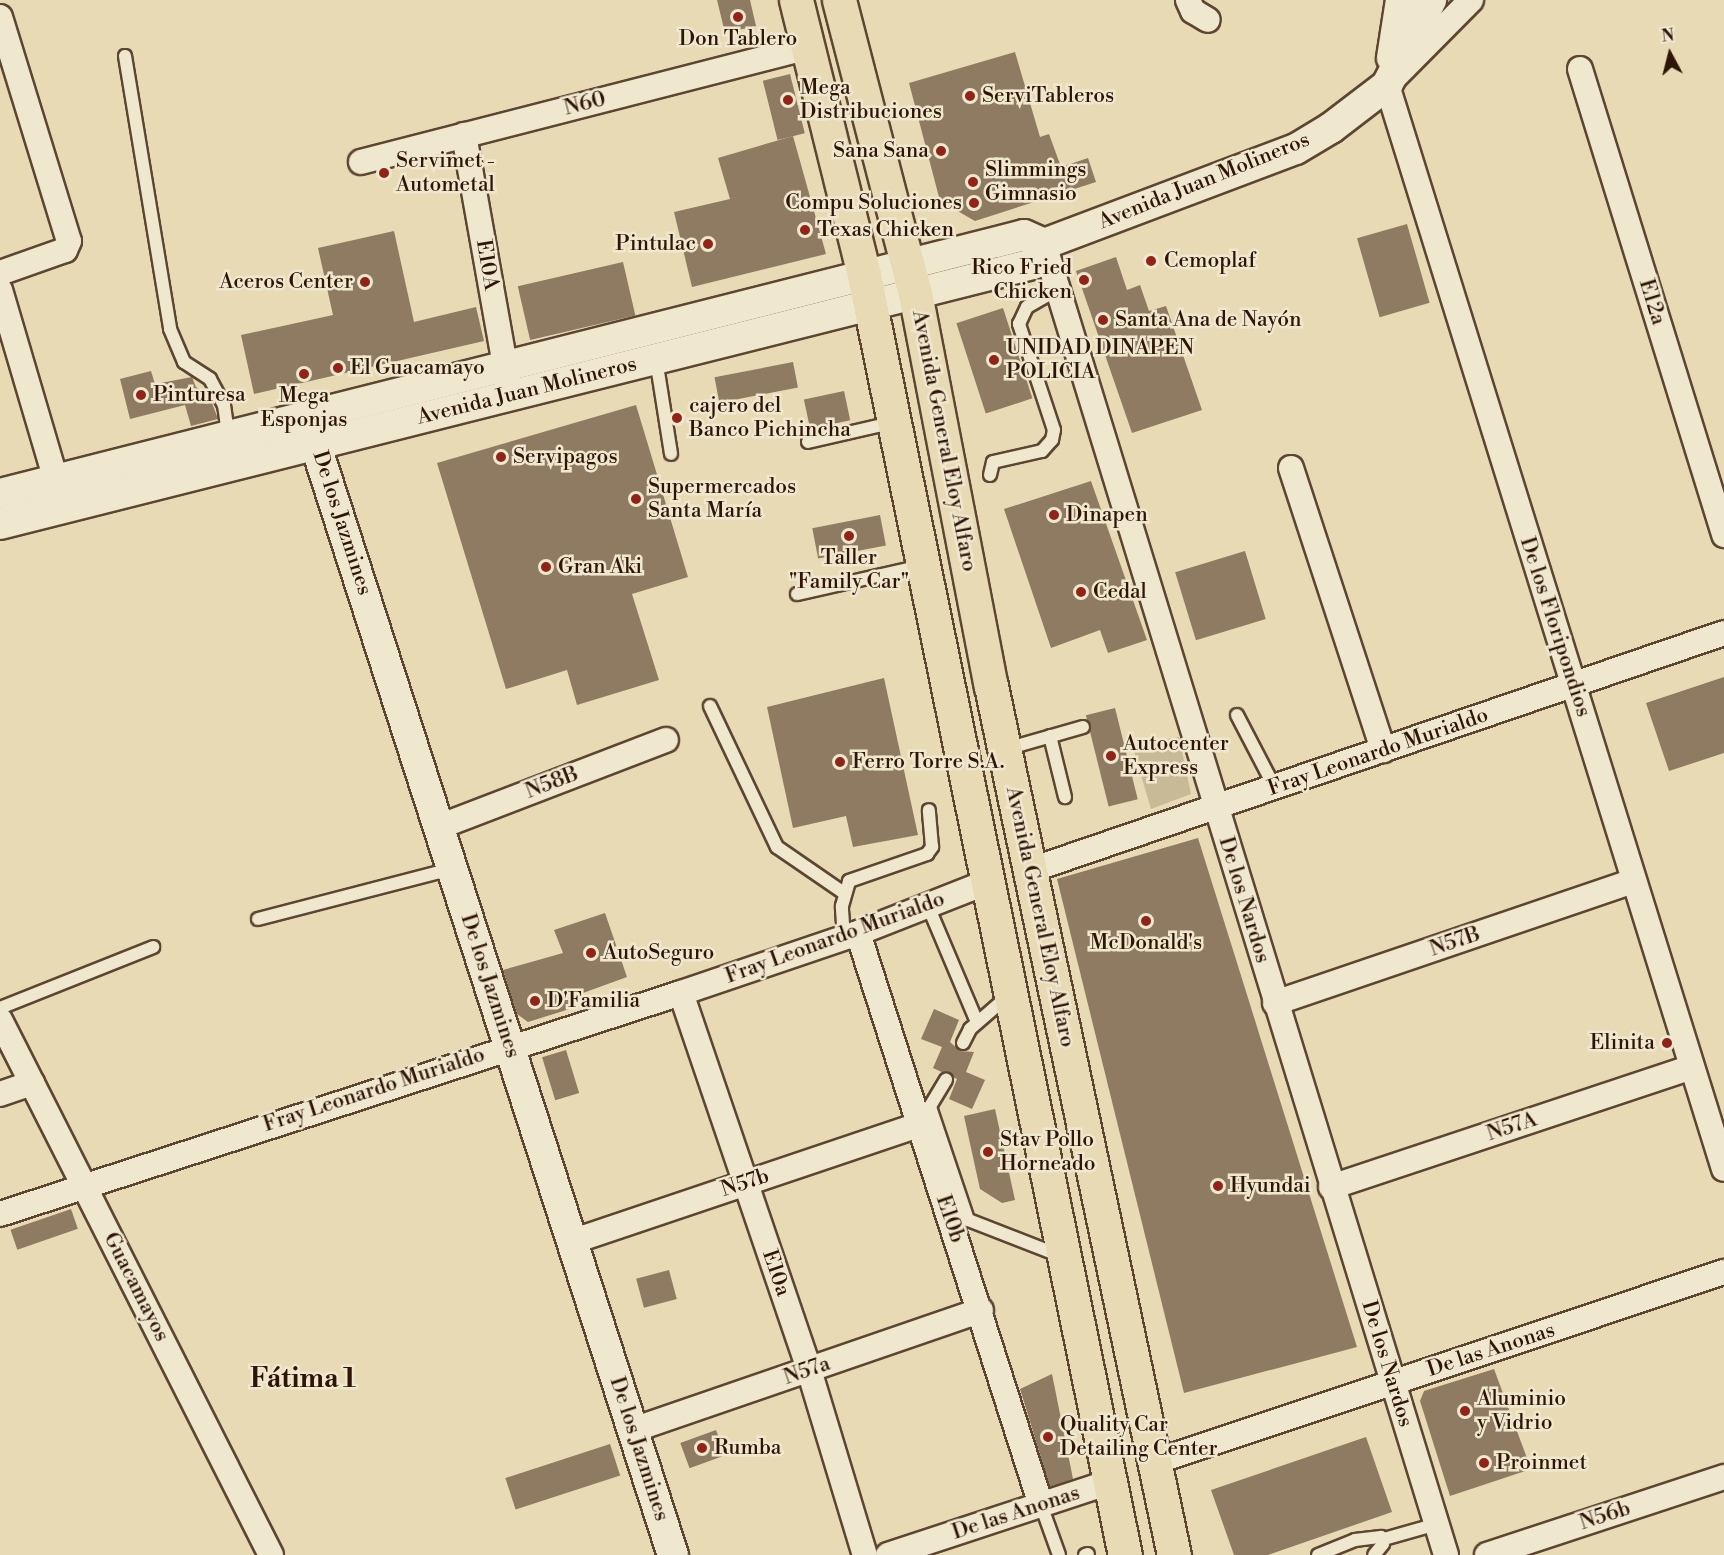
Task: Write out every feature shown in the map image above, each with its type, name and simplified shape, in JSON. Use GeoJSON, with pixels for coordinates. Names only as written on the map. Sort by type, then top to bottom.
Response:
{"type":"FeatureCollection","features":[{"type":"Feature","properties":{"kind":"main road"},"geometry":{"type":"LineString","coordinates":[[796,0],[864,275],[1008,996],[1125,1555]]}},
{"type":"Feature","properties":{"kind":"main road","name":"Avenida General Eloy Alfaro"},"geometry":{"type":"LineString","coordinates":[[839,0],[912,279],[1005,749],[1174,1555]]}},
{"type":"Feature","properties":{"kind":"street"},"geometry":{"type":"LineString","coordinates":[[1188,0],[1193,11],[1208,20]]}},
{"type":"Feature","properties":{"kind":"street"},"geometry":{"type":"LineString","coordinates":[[1387,85],[1401,0]]}},
{"type":"Feature","properties":{"kind":"street"},"geometry":{"type":"LineString","coordinates":[[1387,85],[1431,0]]}},
{"type":"Feature","properties":{"kind":"street"},"geometry":{"type":"LineString","coordinates":[[1387,85],[1471,0]]}},
{"type":"Feature","properties":{"kind":"street"},"geometry":{"type":"LineString","coordinates":[[0,17],[69,241],[65,250],[0,273]]}},
{"type":"Feature","properties":{"kind":"street","name":"N60"},"geometry":{"type":"LineString","coordinates":[[361,162],[809,47]]}},
{"type":"Feature","properties":{"kind":"street","name":"E12a"},"geometry":{"type":"LineString","coordinates":[[1580,69],[1724,535]]}},
{"type":"Feature","properties":{"kind":"street","name":"Avenida Juan Molineros"},"geometry":{"type":"LineString","coordinates":[[0,524],[312,431],[508,381],[864,275],[912,279],[1033,264],[1044,244],[1296,149],[1387,85]]}},
{"type":"Feature","properties":{"kind":"street","name":"De los Floripondios"},"geometry":{"type":"LineString","coordinates":[[1387,85],[1397,129],[1724,1169]]}},
{"type":"Feature","properties":{"kind":"street","name":"E10A"},"geometry":{"type":"LineString","coordinates":[[464,135],[508,381]]}},
{"type":"Feature","properties":{"kind":"street","name":"De los Nardos"},"geometry":{"type":"LineString","coordinates":[[1044,244],[1056,290],[1331,1187],[1446,1555]]}},
{"type":"Feature","properties":{"kind":"street","name":"Avenida Juan Molineros"},"geometry":{"type":"LineString","coordinates":[[508,381],[656,358],[869,307],[912,279]]}},
{"type":"Feature","properties":{"kind":"street"},"geometry":{"type":"LineString","coordinates":[[0,290],[56,480]]}},
{"type":"Feature","properties":{"kind":"street","name":"Avenida Juan Molineros"},"geometry":{"type":"LineString","coordinates":[[0,494],[229,437],[312,431]]}},
{"type":"Feature","properties":{"kind":"street","name":"De los Jazmines"},"geometry":{"type":"LineString","coordinates":[[312,431],[673,1555]]}},
{"type":"Feature","properties":{"kind":"street"},"geometry":{"type":"LineString","coordinates":[[1291,468],[1383,750]]}},
{"type":"Feature","properties":{"kind":"street","name":"Fray Leonardo Murialdo"},"geometry":{"type":"LineString","coordinates":[[1031,870],[1275,789],[1724,633]]}},
{"type":"Feature","properties":{"kind":"street","name":"N58B"},"geometry":{"type":"LineString","coordinates":[[439,826],[666,740]]}},
{"type":"Feature","properties":{"kind":"street","name":"N57B"},"geometry":{"type":"LineString","coordinates":[[1275,1003],[1634,881]]}},
{"type":"Feature","properties":{"kind":"street","name":"Fray Leonardo Murialdo"},"geometry":{"type":"LineString","coordinates":[[0,1214],[509,1045],[681,993],[851,936],[985,883]]}},
{"type":"Feature","properties":{"kind":"street","name":"E10b"},"geometry":{"type":"LineString","coordinates":[[851,936],[924,1116],[958,1216],[981,1310],[1041,1505]]}},
{"type":"Feature","properties":{"kind":"street","name":"E10a"},"geometry":{"type":"LineString","coordinates":[[681,993],[809,1370],[866,1555]]}},
{"type":"Feature","properties":{"kind":"street","name":"Guacamayos"},"geometry":{"type":"LineString","coordinates":[[0,1020],[271,1555]]}},
{"type":"Feature","properties":{"kind":"street","name":"N57A"},"geometry":{"type":"LineString","coordinates":[[1331,1187],[1692,1067]]}},
{"type":"Feature","properties":{"kind":"street"},"geometry":{"type":"LineString","coordinates":[[0,1094],[33,1083]]}},
{"type":"Feature","properties":{"kind":"street","name":"N57b"},"geometry":{"type":"LineString","coordinates":[[571,1242],[744,1183],[924,1116]]}},
{"type":"Feature","properties":{"kind":"street","name":"De las Anonas"},"geometry":{"type":"LineString","coordinates":[[1155,1461],[1724,1272]]}},
{"type":"Feature","properties":{"kind":"street","name":"N57a"},"geometry":{"type":"LineString","coordinates":[[633,1430],[981,1310]]}},
{"type":"Feature","properties":{"kind":"street","name":"N56b"},"geometry":{"type":"LineString","coordinates":[[1487,1555],[1724,1477]]}},
{"type":"Feature","properties":{"kind":"street","name":"De las Anonas"},"geometry":{"type":"LineString","coordinates":[[888,1555],[1110,1482]]}},
{"type":"Feature","properties":{"kind":"lane"},"geometry":{"type":"LineString","coordinates":[[125,56],[170,329],[184,362],[210,379],[224,405],[229,437]]}},
{"type":"Feature","properties":{"kind":"lane"},"geometry":{"type":"LineString","coordinates":[[990,476],[993,462],[1042,451],[1052,440],[1054,430],[1018,324],[1027,307],[1056,290]]}},
{"type":"Feature","properties":{"kind":"lane"},"geometry":{"type":"LineString","coordinates":[[656,358],[671,454]]}},
{"type":"Feature","properties":{"kind":"lane"},"geometry":{"type":"LineString","coordinates":[[808,442],[892,423]]}},
{"type":"Feature","properties":{"kind":"lane"},"geometry":{"type":"LineString","coordinates":[[797,594],[921,566]]}},
{"type":"Feature","properties":{"kind":"lane"},"geometry":{"type":"LineString","coordinates":[[710,706],[777,847],[844,893]]}},
{"type":"Feature","properties":{"kind":"lane"},"geometry":{"type":"LineString","coordinates":[[1237,715],[1275,789]]}},
{"type":"Feature","properties":{"kind":"lane"},"geometry":{"type":"LineString","coordinates":[[1005,749],[1083,727]]}},
{"type":"Feature","properties":{"kind":"lane"},"geometry":{"type":"LineString","coordinates":[[1050,736],[1065,797]]}},
{"type":"Feature","properties":{"kind":"lane"},"geometry":{"type":"LineString","coordinates":[[851,936],[844,893],[849,881],[863,873],[927,854],[932,847],[929,810]]}},
{"type":"Feature","properties":{"kind":"lane"},"geometry":{"type":"LineString","coordinates":[[258,919],[453,869]]}},
{"type":"Feature","properties":{"kind":"lane"},"geometry":{"type":"LineString","coordinates":[[928,906],[977,1022]]}},
{"type":"Feature","properties":{"kind":"lane"},"geometry":{"type":"LineString","coordinates":[[0,1008],[153,947]]}},
{"type":"Feature","properties":{"kind":"lane"},"geometry":{"type":"LineString","coordinates":[[963,1042],[977,1022],[1008,996]]}},
{"type":"Feature","properties":{"kind":"lane"},"geometry":{"type":"LineString","coordinates":[[924,1116],[946,1080]]}},
{"type":"Feature","properties":{"kind":"lane"},"geometry":{"type":"LineString","coordinates":[[958,1216],[1063,1257]]}},
{"type":"Feature","properties":{"kind":"lane"},"geometry":{"type":"LineString","coordinates":[[1041,1505],[1059,1555]]}},
{"type":"Feature","properties":{"kind":"lane"},"geometry":{"type":"LineString","coordinates":[[1318,1555],[1355,1540],[1384,1539],[1437,1524]]}},
{"type":"Feature","properties":{"kind":"lane"},"geometry":{"type":"LineString","coordinates":[[1374,1555],[1384,1539]]}},
{"type":"Feature","properties":{"kind":"shaded area"},"geometry":{"type":"Polygon","coordinates":[[[1179,737],[1191,794],[1151,809],[1132,745],[1179,737]]]}},
{"type":"Feature","properties":{"kind":"building","name":"Don Tablero"},"geometry":{"type":"Polygon","coordinates":[[[717,0],[750,0],[756,26],[725,33],[717,0]]]}},
{"type":"Feature","properties":{"kind":"building"},"geometry":{"type":"Polygon","coordinates":[[[1015,52],[1040,137],[1049,134],[1061,167],[1088,158],[1096,182],[975,221],[940,201],[909,83],[1015,52]]]}},
{"type":"Feature","properties":{"kind":"building"},"geometry":{"type":"Polygon","coordinates":[[[790,74],[805,133],[778,140],[763,81],[790,74]]]}},
{"type":"Feature","properties":{"kind":"building"},"geometry":{"type":"Polygon","coordinates":[[[793,136],[826,254],[692,287],[674,212],[730,199],[718,158],[793,136]]]}},
{"type":"Feature","properties":{"kind":"building"},"geometry":{"type":"Polygon","coordinates":[[[1407,224],[1430,303],[1380,317],[1357,238],[1407,224]]]}},
{"type":"Feature","properties":{"kind":"building"},"geometry":{"type":"Polygon","coordinates":[[[394,231],[414,322],[476,307],[484,341],[254,394],[241,335],[333,315],[318,248],[394,231]]]}},
{"type":"Feature","properties":{"kind":"building"},"geometry":{"type":"Polygon","coordinates":[[[1116,257],[1127,290],[1140,285],[1149,311],[1166,306],[1202,410],[1132,433],[1076,271],[1116,257]]]}},
{"type":"Feature","properties":{"kind":"building"},"geometry":{"type":"Polygon","coordinates":[[[623,262],[635,316],[530,340],[518,286],[623,262]]]}},
{"type":"Feature","properties":{"kind":"building","name":"UNIDAD DINAPEN POLICIA"},"geometry":{"type":"Polygon","coordinates":[[[1003,308],[1032,398],[986,413],[956,323],[1003,308]]]}},
{"type":"Feature","properties":{"kind":"building"},"geometry":{"type":"Polygon","coordinates":[[[793,362],[798,388],[719,403],[714,377],[793,362]]]}},
{"type":"Feature","properties":{"kind":"building"},"geometry":{"type":"Polygon","coordinates":[[[151,371],[155,384],[192,377],[196,387],[209,395],[218,419],[191,426],[185,405],[130,419],[120,379],[151,371]]]}},
{"type":"Feature","properties":{"kind":"building"},"geometry":{"type":"Polygon","coordinates":[[[844,391],[850,420],[810,429],[804,400],[844,391]]]}},
{"type":"Feature","properties":{"kind":"building","name":"Gran Aki"},"geometry":{"type":"Polygon","coordinates":[[[636,405],[688,577],[632,594],[659,680],[577,705],[567,670],[506,689],[437,463],[636,405]]]}},
{"type":"Feature","properties":{"kind":"building"},"geometry":{"type":"Polygon","coordinates":[[[1091,481],[1147,640],[1108,653],[1100,630],[1051,648],[1004,509],[1091,481]]]}},
{"type":"Feature","properties":{"kind":"building","name":"Taller \"Family Car\""},"geometry":{"type":"Polygon","coordinates":[[[880,515],[886,545],[818,559],[812,528],[880,515]]]}},
{"type":"Feature","properties":{"kind":"building"},"geometry":{"type":"Polygon","coordinates":[[[1245,551],[1266,619],[1196,640],[1175,572],[1245,551]]]}},
{"type":"Feature","properties":{"kind":"building"},"geometry":{"type":"Polygon","coordinates":[[[1724,677],[1724,753],[1669,771],[1646,703],[1724,677]]]}},
{"type":"Feature","properties":{"kind":"building","name":"Ferro Torre S.A."},"geometry":{"type":"Polygon","coordinates":[[[884,678],[918,835],[853,847],[846,816],[793,828],[767,707],[884,678]]]}},
{"type":"Feature","properties":{"kind":"building","name":"Autocenter Express"},"geometry":{"type":"Polygon","coordinates":[[[1115,708],[1138,799],[1109,806],[1086,715],[1115,708]]]}},
{"type":"Feature","properties":{"kind":"building","name":"Hyundai"},"geometry":{"type":"Polygon","coordinates":[[[1198,838],[1357,1347],[1184,1393],[1057,879],[1198,838]]]}},
{"type":"Feature","properties":{"kind":"building"},"geometry":{"type":"Polygon","coordinates":[[[605,913],[627,977],[572,997],[576,1007],[528,1022],[517,1014],[503,970],[563,953],[554,930],[605,913]]]}},
{"type":"Feature","properties":{"kind":"building"},"geometry":{"type":"Polygon","coordinates":[[[934,1009],[959,1020],[950,1042],[960,1051],[974,1052],[966,1072],[985,1080],[972,1109],[949,1099],[957,1079],[933,1068],[942,1047],[921,1039],[934,1009]]]}},
{"type":"Feature","properties":{"kind":"building"},"geometry":{"type":"Polygon","coordinates":[[[566,1050],[579,1093],[555,1100],[542,1057],[566,1050]]]}},
{"type":"Feature","properties":{"kind":"building","name":"Stav Pollo Horneado"},"geometry":{"type":"Polygon","coordinates":[[[995,1109],[1015,1200],[1002,1203],[980,1189],[964,1116],[995,1109]]]}},
{"type":"Feature","properties":{"kind":"building"},"geometry":{"type":"Polygon","coordinates":[[[71,1209],[78,1229],[17,1250],[10,1230],[71,1209]]]}},
{"type":"Feature","properties":{"kind":"building"},"geometry":{"type":"Polygon","coordinates":[[[669,1270],[677,1299],[644,1308],[636,1279],[669,1270]]]}},
{"type":"Feature","properties":{"kind":"building"},"geometry":{"type":"Polygon","coordinates":[[[1494,1369],[1531,1469],[1450,1496],[1420,1401],[1424,1391],[1494,1369]]]}},
{"type":"Feature","properties":{"kind":"building","name":"Quality Car Detailing Center"},"geometry":{"type":"Polygon","coordinates":[[[1052,1374],[1073,1479],[1050,1487],[1020,1389],[1052,1374]]]}},
{"type":"Feature","properties":{"kind":"building","name":"Rumba"},"geometry":{"type":"Polygon","coordinates":[[[716,1430],[725,1455],[690,1468],[680,1443],[716,1430]]]}},
{"type":"Feature","properties":{"kind":"building"},"geometry":{"type":"Polygon","coordinates":[[[1366,1437],[1392,1512],[1268,1555],[1234,1555],[1211,1490],[1366,1437]]]}},
{"type":"Feature","properties":{"kind":"building"},"geometry":{"type":"Polygon","coordinates":[[[610,1444],[620,1475],[516,1509],[505,1478],[610,1444]]]}},
{"type":"Feature","properties":{"kind":"place","name":"Don Tablero"},"geometry":{"type":"Point","coordinates":[738,17]}},
{"type":"Feature","properties":{"kind":"place","name":"ServiTableros"},"geometry":{"type":"Point","coordinates":[970,96]}},
{"type":"Feature","properties":{"kind":"place","name":"Mega Distribuciones"},"geometry":{"type":"Point","coordinates":[788,100]}},
{"type":"Feature","properties":{"kind":"place","name":"Sana Sana"},"geometry":{"type":"Point","coordinates":[941,151]}},
{"type":"Feature","properties":{"kind":"place","name":"Servimet - Autometal"},"geometry":{"type":"Point","coordinates":[384,173]}},
{"type":"Feature","properties":{"kind":"place","name":"Slimmings Gimnasio"},"geometry":{"type":"Point","coordinates":[973,182]}},
{"type":"Feature","properties":{"kind":"place","name":"Compu Soluciones"},"geometry":{"type":"Point","coordinates":[974,203]}},
{"type":"Feature","properties":{"kind":"place","name":"Texas Chicken"},"geometry":{"type":"Point","coordinates":[805,230]}},
{"type":"Feature","properties":{"kind":"place","name":"Pintulac"},"geometry":{"type":"Point","coordinates":[708,244]}},
{"type":"Feature","properties":{"kind":"place","name":"Cemoplaf"},"geometry":{"type":"Point","coordinates":[1151,261]}},
{"type":"Feature","properties":{"kind":"place","name":"Rico Fried Chicken"},"geometry":{"type":"Point","coordinates":[1084,280]}},
{"type":"Feature","properties":{"kind":"place","name":"Aceros Center"},"geometry":{"type":"Point","coordinates":[365,282]}},
{"type":"Feature","properties":{"kind":"place","name":"Santa Ana de Nayón"},"geometry":{"type":"Point","coordinates":[1103,320]}},
{"type":"Feature","properties":{"kind":"place","name":"UNIDAD DINAPEN POLICIA"},"geometry":{"type":"Point","coordinates":[994,360]}},
{"type":"Feature","properties":{"kind":"place","name":"El Guacamayo"},"geometry":{"type":"Point","coordinates":[338,368]}},
{"type":"Feature","properties":{"kind":"place","name":"Mega Esponjas"},"geometry":{"type":"Point","coordinates":[304,374]}},
{"type":"Feature","properties":{"kind":"place","name":"Pinturesa"},"geometry":{"type":"Point","coordinates":[141,395]}},
{"type":"Feature","properties":{"kind":"place","name":"cajero del Banco Pichincha"},"geometry":{"type":"Point","coordinates":[677,418]}},
{"type":"Feature","properties":{"kind":"place","name":"Servipagos"},"geometry":{"type":"Point","coordinates":[501,457]}},
{"type":"Feature","properties":{"kind":"place","name":"Supermercados Santa María"},"geometry":{"type":"Point","coordinates":[636,499]}},
{"type":"Feature","properties":{"kind":"place","name":"Dinapen"},"geometry":{"type":"Point","coordinates":[1054,515]}},
{"type":"Feature","properties":{"kind":"place","name":"Taller \"Family Car\""},"geometry":{"type":"Point","coordinates":[849,536]}},
{"type":"Feature","properties":{"kind":"place","name":"Gran Aki"},"geometry":{"type":"Point","coordinates":[546,567]}},
{"type":"Feature","properties":{"kind":"place","name":"Cedal"},"geometry":{"type":"Point","coordinates":[1081,592]}},
{"type":"Feature","properties":{"kind":"place","name":"Autocenter Express"},"geometry":{"type":"Point","coordinates":[1111,756]}},
{"type":"Feature","properties":{"kind":"place","name":"Ferro Torre S.A."},"geometry":{"type":"Point","coordinates":[840,762]}},
{"type":"Feature","properties":{"kind":"place","name":"McDonald's"},"geometry":{"type":"Point","coordinates":[1146,921]}},
{"type":"Feature","properties":{"kind":"place","name":"AutoSeguro"},"geometry":{"type":"Point","coordinates":[591,953]}},
{"type":"Feature","properties":{"kind":"place","name":"D'Familia"},"geometry":{"type":"Point","coordinates":[535,1001]}},
{"type":"Feature","properties":{"kind":"place","name":"Elinita"},"geometry":{"type":"Point","coordinates":[1667,1043]}},
{"type":"Feature","properties":{"kind":"place","name":"Stav Pollo Horneado"},"geometry":{"type":"Point","coordinates":[988,1152]}},
{"type":"Feature","properties":{"kind":"place","name":"Hyundai"},"geometry":{"type":"Point","coordinates":[1218,1186]}},
{"type":"Feature","properties":{"kind":"place","name":"Aluminio y Vidrio"},"geometry":{"type":"Point","coordinates":[1465,1411]}},
{"type":"Feature","properties":{"kind":"place","name":"Quality Car Detailing Center"},"geometry":{"type":"Point","coordinates":[1048,1437]}},
{"type":"Feature","properties":{"kind":"place","name":"Rumba"},"geometry":{"type":"Point","coordinates":[702,1448]}},
{"type":"Feature","properties":{"kind":"place","name":"Proinmet"},"geometry":{"type":"Point","coordinates":[1484,1463]}},
{"type":"Feature","properties":{"kind":"district","name":"Fátima 1"},"geometry":{"type":"Point","coordinates":[303,1380]}}]}
